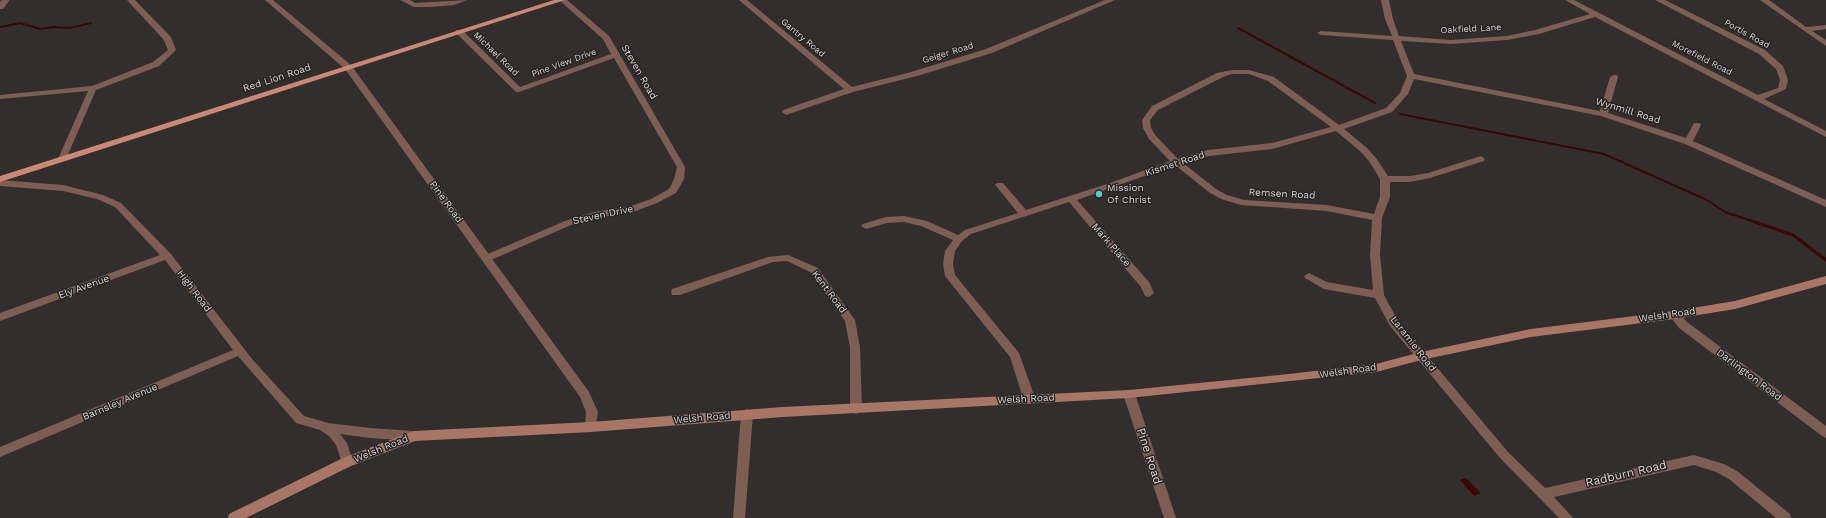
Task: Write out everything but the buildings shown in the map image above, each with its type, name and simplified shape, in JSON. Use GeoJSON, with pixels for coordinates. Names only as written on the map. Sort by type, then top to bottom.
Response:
{"type":"FeatureCollection","features":[{"type":"Feature","properties":{"kind":"main road","name":"Red Lion Road"},"geometry":{"type":"LineString","coordinates":[[0,179],[562,0]]}},
{"type":"Feature","properties":{"kind":"main road","name":"Welsh Road"},"geometry":{"type":"LineString","coordinates":[[234,518],[347,462],[414,436],[591,427],[747,414],[1029,398],[1129,394],[1336,373],[1376,368],[1421,356],[1531,333],[1674,315],[1735,305],[1826,280]]}},
{"type":"Feature","properties":{"kind":"street"},"geometry":{"type":"LineString","coordinates":[[0,8],[6,0]]}},
{"type":"Feature","properties":{"kind":"street"},"geometry":{"type":"LineString","coordinates":[[0,97],[93,88],[130,76],[156,64],[172,50],[168,39],[131,0]]}},
{"type":"Feature","properties":{"kind":"street","name":"Pine Road"},"geometry":{"type":"LineString","coordinates":[[269,0],[348,67],[585,395],[592,412],[591,427]]}},
{"type":"Feature","properties":{"kind":"street"},"geometry":{"type":"LineString","coordinates":[[404,0],[414,5],[454,3],[463,0]]}},
{"type":"Feature","properties":{"kind":"street","name":"Steven Road"},"geometry":{"type":"LineString","coordinates":[[562,0],[606,38],[681,166]]}},
{"type":"Feature","properties":{"kind":"street","name":"Gantry Road"},"geometry":{"type":"LineString","coordinates":[[743,0],[850,90]]}},
{"type":"Feature","properties":{"kind":"street","name":"Geiger Road"},"geometry":{"type":"LineString","coordinates":[[786,112],[850,90],[914,74],[989,51],[1111,0]]}},
{"type":"Feature","properties":{"kind":"street"},"geometry":{"type":"LineString","coordinates":[[1385,0],[1395,38],[1411,76]]}},
{"type":"Feature","properties":{"kind":"street","name":"Morefield Road"},"geometry":{"type":"LineString","coordinates":[[1569,0],[1826,134]]}},
{"type":"Feature","properties":{"kind":"street","name":"Portis Road"},"geometry":{"type":"LineString","coordinates":[[1659,0],[1730,35],[1762,52],[1772,60],[1780,68],[1784,80],[1782,89],[1758,98]]}},
{"type":"Feature","properties":{"kind":"street"},"geometry":{"type":"LineString","coordinates":[[1764,0],[1826,44]]}},
{"type":"Feature","properties":{"kind":"street","name":"Oakfield Lane"},"geometry":{"type":"LineString","coordinates":[[1321,33],[1451,42],[1507,38],[1536,32],[1596,14]]}},
{"type":"Feature","properties":{"kind":"street"},"geometry":{"type":"LineString","coordinates":[[1805,29],[1826,27]]}},
{"type":"Feature","properties":{"kind":"street","name":"Michael Road"},"geometry":{"type":"LineString","coordinates":[[459,32],[519,90]]}},
{"type":"Feature","properties":{"kind":"street","name":"Pine View Drive"},"geometry":{"type":"LineString","coordinates":[[519,90],[616,55]]}},
{"type":"Feature","properties":{"kind":"street","name":"Remsen Road"},"geometry":{"type":"LineString","coordinates":[[1338,128],[1271,79],[1249,72],[1232,72],[1220,75],[1155,108],[1146,120],[1147,128],[1152,137],[1176,162],[1213,191],[1224,197],[1244,203],[1327,208],[1377,218]]}},
{"type":"Feature","properties":{"kind":"street","name":"Wynmill Road"},"geometry":{"type":"LineString","coordinates":[[1411,76],[1603,114],[1688,142],[1826,204]]}},
{"type":"Feature","properties":{"kind":"street","name":"Kismet Road"},"geometry":{"type":"LineString","coordinates":[[959,239],[968,232],[1023,213],[1071,199],[1176,162],[1208,153],[1272,146],[1338,128],[1389,110],[1404,94],[1411,76]]}},
{"type":"Feature","properties":{"kind":"street"},"geometry":{"type":"LineString","coordinates":[[1603,114],[1614,77]]}},
{"type":"Feature","properties":{"kind":"street"},"geometry":{"type":"LineString","coordinates":[[62,159],[93,88]]}},
{"type":"Feature","properties":{"kind":"street"},"geometry":{"type":"LineString","coordinates":[[1688,142],[1697,125]]}},
{"type":"Feature","properties":{"kind":"street"},"geometry":{"type":"LineString","coordinates":[[1338,128],[1364,150],[1373,160],[1385,179],[1410,179],[1430,175],[1481,159]]}},
{"type":"Feature","properties":{"kind":"street","name":"Steven Drive"},"geometry":{"type":"LineString","coordinates":[[487,258],[568,223],[594,216],[633,209],[654,201],[673,191],[679,179],[681,166]]}},
{"type":"Feature","properties":{"kind":"street","name":"Laramie Road"},"geometry":{"type":"LineString","coordinates":[[1385,179],[1385,197],[1377,218],[1375,255],[1379,295],[1394,323],[1504,455],[1567,518]]}},
{"type":"Feature","properties":{"kind":"street","name":"High Road"},"geometry":{"type":"LineString","coordinates":[[0,183],[63,188],[100,197],[118,205],[168,256],[240,351],[300,420],[324,426],[334,433],[341,443],[347,462]]}},
{"type":"Feature","properties":{"kind":"street"},"geometry":{"type":"LineString","coordinates":[[1000,185],[1023,213]]}},
{"type":"Feature","properties":{"kind":"street","name":"Mark Place"},"geometry":{"type":"LineString","coordinates":[[1071,199],[1144,285],[1149,293]]}},
{"type":"Feature","properties":{"kind":"street"},"geometry":{"type":"LineString","coordinates":[[866,226],[886,220],[904,219],[924,222],[959,239],[950,251],[948,264],[950,276],[1015,356],[1029,398]]}},
{"type":"Feature","properties":{"kind":"street","name":"Ely Avenue"},"geometry":{"type":"LineString","coordinates":[[0,317],[168,256]]}},
{"type":"Feature","properties":{"kind":"street","name":"Kent Road"},"geometry":{"type":"LineString","coordinates":[[676,292],[772,259],[788,258],[814,270],[850,320],[854,347],[856,409]]}},
{"type":"Feature","properties":{"kind":"street"},"geometry":{"type":"LineString","coordinates":[[1309,276],[1324,285],[1379,295]]}},
{"type":"Feature","properties":{"kind":"street","name":"Darlington Road"},"geometry":{"type":"LineString","coordinates":[[1674,315],[1683,325],[1826,433]]}},
{"type":"Feature","properties":{"kind":"street","name":"Barnsley Avenue"},"geometry":{"type":"LineString","coordinates":[[0,452],[240,351]]}},
{"type":"Feature","properties":{"kind":"street","name":"Pine Road"},"geometry":{"type":"LineString","coordinates":[[1129,394],[1170,518]]}},
{"type":"Feature","properties":{"kind":"street"},"geometry":{"type":"LineString","coordinates":[[739,518],[747,414]]}},
{"type":"Feature","properties":{"kind":"street"},"geometry":{"type":"LineString","coordinates":[[324,426],[370,433],[414,436]]}},
{"type":"Feature","properties":{"kind":"street","name":"Radburn Road"},"geometry":{"type":"LineString","coordinates":[[1543,494],[1689,460],[1709,464],[1733,475],[1785,518]]}},
{"type":"Feature","properties":{"kind":"shaded area"},"geometry":{"type":"Polygon","coordinates":[[[1466,478],[1481,493],[1474,496],[1460,480],[1466,478]]]}},
{"type":"Feature","properties":{"kind":"waterway"},"geometry":{"type":"LineString","coordinates":[[0,27],[20,23],[40,29],[53,27],[70,28],[91,23]]}},
{"type":"Feature","properties":{"kind":"waterway"},"geometry":{"type":"LineString","coordinates":[[1238,28],[1375,103]]}},
{"type":"Feature","properties":{"kind":"waterway"},"geometry":{"type":"LineString","coordinates":[[1400,114],[1604,154],[1707,200],[1725,212],[1752,221]]}},
{"type":"Feature","properties":{"kind":"waterway"},"geometry":{"type":"LineString","coordinates":[[1752,221],[1793,235],[1826,260]]}},
{"type":"Feature","properties":{"kind":"place","name":"Mission Of Christ"},"geometry":{"type":"Point","coordinates":[1099,194]}}]}
